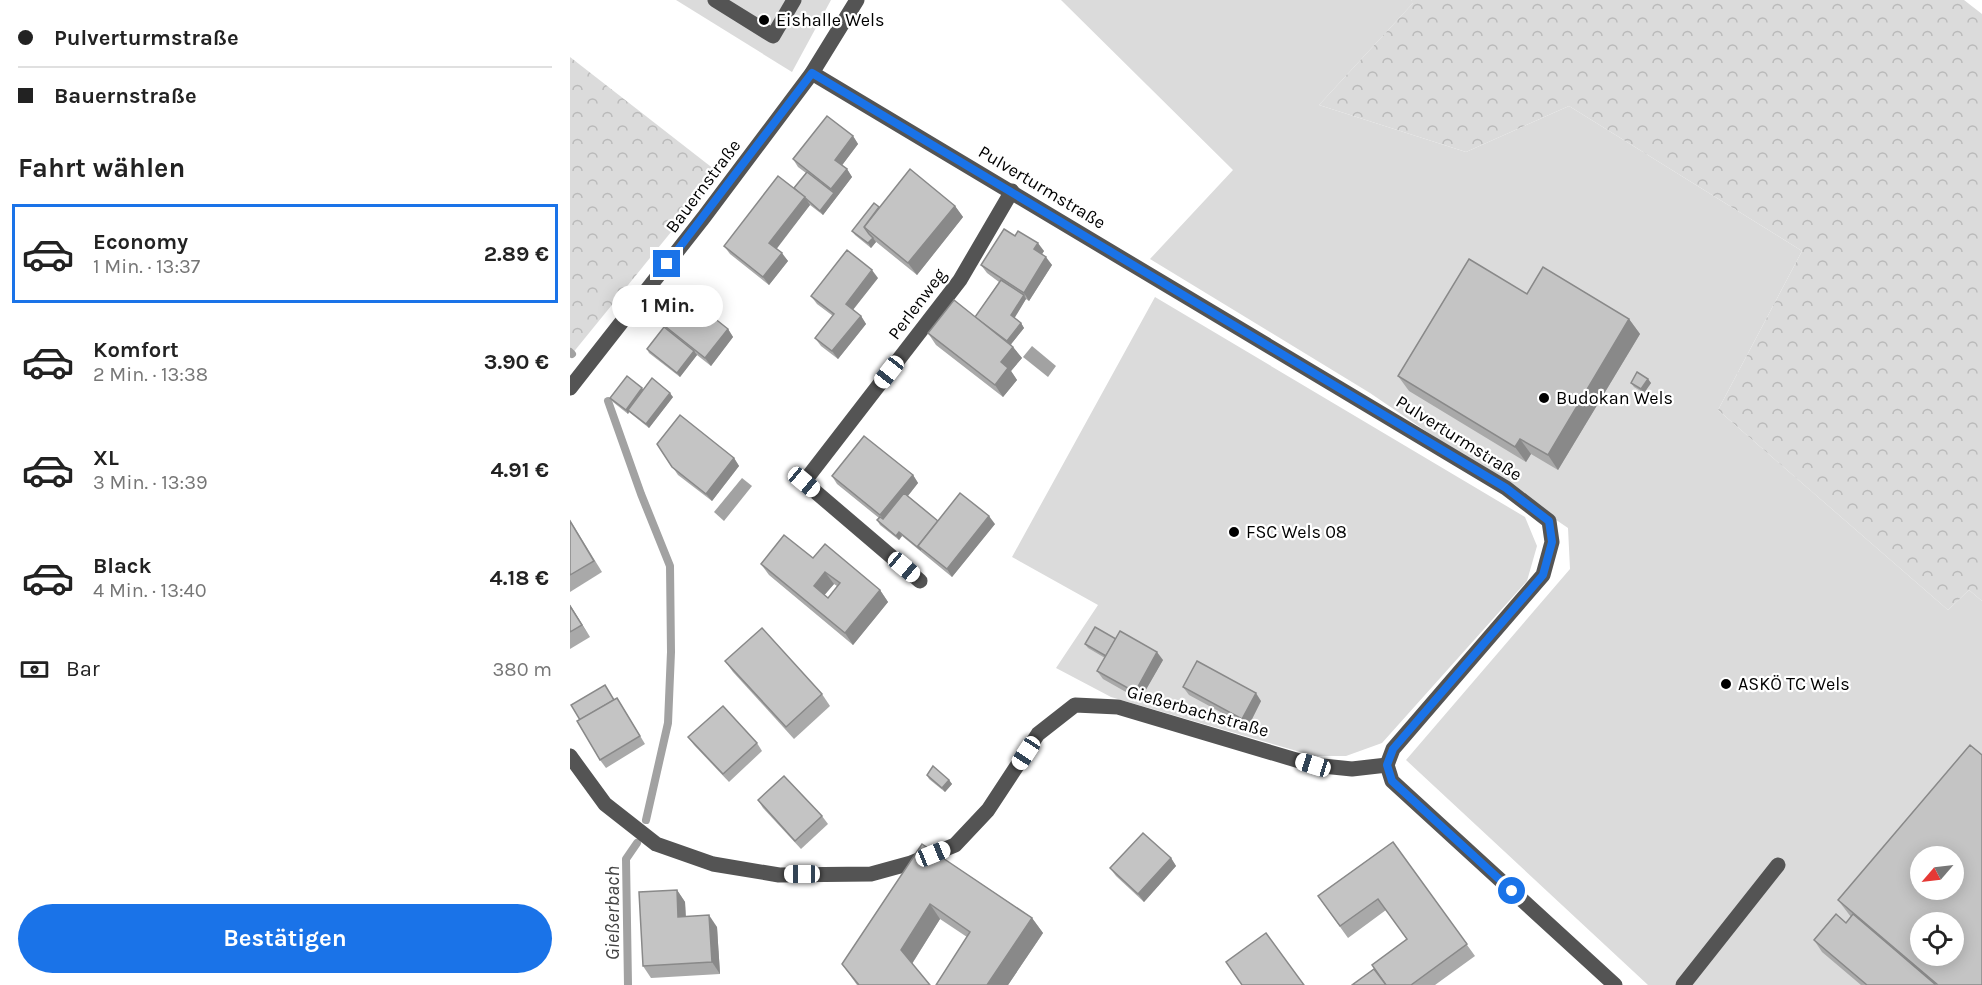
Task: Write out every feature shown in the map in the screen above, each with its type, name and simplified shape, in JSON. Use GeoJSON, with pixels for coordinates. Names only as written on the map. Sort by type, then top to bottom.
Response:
{"type":"FeatureCollection","features":[{"type":"Feature","properties":{"kind":"street"},"geometry":{"type":"LineString","coordinates":[[715,0],[773,36],[794,0]]}},
{"type":"Feature","properties":{"kind":"street","name":"Bauernstraße"},"geometry":{"type":"LineString","coordinates":[[570,388],[704,217],[812,73],[857,0]]}},
{"type":"Feature","properties":{"kind":"street","name":"Pulverturmstraße"},"geometry":{"type":"LineString","coordinates":[[812,73],[1506,488],[1549,521],[1552,542],[1543,575],[1393,749],[1387,765]]}},
{"type":"Feature","properties":{"kind":"street","name":"Perlenweg"},"geometry":{"type":"LineString","coordinates":[[920,581],[804,482],[960,280],[1012,191]]}},
{"type":"Feature","properties":{"kind":"street","name":"Gießerbachstraße"},"geometry":{"type":"LineString","coordinates":[[570,756],[605,804],[656,844],[713,864],[779,875],[871,874],[910,863],[955,845],[988,810],[1038,734],[1075,705],[1118,707],[1313,765],[1352,769],[1387,765]]}},
{"type":"Feature","properties":{"kind":"street"},"geometry":{"type":"LineString","coordinates":[[1387,765],[1392,781],[1615,985]]}},
{"type":"Feature","properties":{"kind":"street"},"geometry":{"type":"LineString","coordinates":[[1683,985],[1778,865]]}},
{"type":"Feature","properties":{"kind":"green space","name":"Eishalle Wels"},"geometry":{"type":"Polygon","coordinates":[[[676,0],[831,0],[792,72],[676,0]]]}},
{"type":"Feature","properties":{"kind":"green space"},"geometry":{"type":"Polygon","coordinates":[[[1061,0],[1411,0],[1414,2],[1319,105],[1466,152],[1569,106],[1802,251],[1718,410],[1948,610],[1969,590],[1982,601],[1982,985],[1648,985],[1406,760],[1570,569],[1568,528],[1370,393],[1150,259],[1233,170],[1061,0]]]}},
{"type":"Feature","properties":{"kind":"green space"},"geometry":{"type":"Polygon","coordinates":[[[1411,0],[1964,0],[1982,14],[1982,601],[1969,590],[1948,610],[1718,410],[1802,251],[1569,106],[1466,152],[1319,105],[1413,3],[1411,0]]]}},
{"type":"Feature","properties":{"kind":"green space"},"geometry":{"type":"Polygon","coordinates":[[[570,57],[719,173],[572,354],[570,352],[570,57]]]}},
{"type":"Feature","properties":{"kind":"green space","name":"FSC Wels 08"},"geometry":{"type":"Polygon","coordinates":[[[1155,297],[1525,517],[1537,546],[1527,581],[1382,743],[1346,756],[1314,756],[1111,697],[1056,668],[1098,605],[1012,557],[1155,297]]]}},
{"type":"Feature","properties":{"kind":"shaded area"},"geometry":{"type":"Polygon","coordinates":[[[1032,346],[1056,366],[1048,377],[1023,357],[1032,346]]]}},
{"type":"Feature","properties":{"kind":"shaded area"},"geometry":{"type":"Polygon","coordinates":[[[742,478],[752,486],[724,521],[714,512],[742,478]]]}},
{"type":"Feature","properties":{"kind":"building"},"geometry":{"type":"Polygon","coordinates":[[[827,116],[853,136],[835,160],[847,169],[831,189],[793,159],[827,116]]]}},
{"type":"Feature","properties":{"kind":"building"},"geometry":{"type":"Polygon","coordinates":[[[910,169],[955,206],[908,263],[864,227],[910,169]]]}},
{"type":"Feature","properties":{"kind":"building"},"geometry":{"type":"Polygon","coordinates":[[[807,172],[834,193],[820,211],[794,188],[807,172]]]}},
{"type":"Feature","properties":{"kind":"building"},"geometry":{"type":"Polygon","coordinates":[[[778,176],[805,197],[769,243],[782,253],[763,277],[724,246],[778,176]]]}},
{"type":"Feature","properties":{"kind":"building"},"geometry":{"type":"Polygon","coordinates":[[[874,203],[879,207],[864,227],[873,238],[868,243],[852,231],[874,203]]]}},
{"type":"Feature","properties":{"kind":"building"},"geometry":{"type":"Polygon","coordinates":[[[1004,229],[1015,236],[1018,231],[1038,243],[1034,249],[1046,257],[1024,293],[981,265],[1004,229]]]}},
{"type":"Feature","properties":{"kind":"building"},"geometry":{"type":"Polygon","coordinates":[[[847,250],[872,270],[846,304],[861,316],[832,351],[815,338],[834,314],[811,296],[847,250]]]}},
{"type":"Feature","properties":{"kind":"building"},"geometry":{"type":"Polygon","coordinates":[[[1469,259],[1527,294],[1543,267],[1629,319],[1548,455],[1520,439],[1515,447],[1398,376],[1469,259]]]}},
{"type":"Feature","properties":{"kind":"building"},"geometry":{"type":"Polygon","coordinates":[[[1001,280],[1024,295],[1011,315],[1021,323],[1007,341],[975,317],[1001,280]]]}},
{"type":"Feature","properties":{"kind":"building"},"geometry":{"type":"Polygon","coordinates":[[[684,294],[728,329],[705,358],[661,323],[684,294]]]}},
{"type":"Feature","properties":{"kind":"building"},"geometry":{"type":"Polygon","coordinates":[[[954,300],[1013,347],[1001,362],[1008,368],[995,385],[928,333],[954,300]]]}},
{"type":"Feature","properties":{"kind":"building"},"geometry":{"type":"Polygon","coordinates":[[[664,327],[694,351],[677,373],[647,349],[664,327]]]}},
{"type":"Feature","properties":{"kind":"building"},"geometry":{"type":"Polygon","coordinates":[[[1637,372],[1648,379],[1641,389],[1631,383],[1637,372]]]}},
{"type":"Feature","properties":{"kind":"building"},"geometry":{"type":"Polygon","coordinates":[[[627,376],[642,388],[626,410],[610,398],[627,376]]]}},
{"type":"Feature","properties":{"kind":"building"},"geometry":{"type":"Polygon","coordinates":[[[652,378],[670,393],[646,424],[628,410],[652,378]]]}},
{"type":"Feature","properties":{"kind":"building"},"geometry":{"type":"Polygon","coordinates":[[[680,415],[734,458],[706,494],[672,467],[657,444],[680,415]]]}},
{"type":"Feature","properties":{"kind":"building"},"geometry":{"type":"Polygon","coordinates":[[[864,436],[913,475],[880,515],[832,476],[864,436]]]}},
{"type":"Feature","properties":{"kind":"building"},"geometry":{"type":"Polygon","coordinates":[[[904,493],[938,521],[918,546],[921,550],[899,532],[896,536],[877,520],[880,517],[883,519],[904,493]]]}},
{"type":"Feature","properties":{"kind":"building"},"geometry":{"type":"Polygon","coordinates":[[[960,493],[989,516],[947,569],[918,546],[960,493]]]}},
{"type":"Feature","properties":{"kind":"building"},"geometry":{"type":"Polygon","coordinates":[[[570,521],[594,561],[570,575],[570,521]]]}},
{"type":"Feature","properties":{"kind":"building"},"geometry":{"type":"Polygon","coordinates":[[[784,535],[813,558],[825,544],[880,590],[845,633],[761,564],[784,535]],[[825,572],[814,586],[828,598],[840,583],[825,572]]]}},
{"type":"Feature","properties":{"kind":"building"},"geometry":{"type":"Polygon","coordinates":[[[570,606],[582,625],[570,632],[570,606]]]}},
{"type":"Feature","properties":{"kind":"building"},"geometry":{"type":"Polygon","coordinates":[[[1095,627],[1116,639],[1106,656],[1085,644],[1095,627]]]}},
{"type":"Feature","properties":{"kind":"building"},"geometry":{"type":"Polygon","coordinates":[[[762,628],[822,694],[786,727],[725,661],[762,628]]]}},
{"type":"Feature","properties":{"kind":"building"},"geometry":{"type":"Polygon","coordinates":[[[1120,631],[1157,652],[1135,692],[1097,671],[1120,631]]]}},
{"type":"Feature","properties":{"kind":"building"},"geometry":{"type":"Polygon","coordinates":[[[1197,661],[1256,693],[1242,719],[1183,687],[1197,661]]]}},
{"type":"Feature","properties":{"kind":"building"},"geometry":{"type":"Polygon","coordinates":[[[605,685],[614,700],[580,720],[571,705],[605,685]]]}},
{"type":"Feature","properties":{"kind":"building"},"geometry":{"type":"Polygon","coordinates":[[[617,698],[640,736],[600,760],[577,721],[617,698]]]}},
{"type":"Feature","properties":{"kind":"building"},"geometry":{"type":"Polygon","coordinates":[[[723,706],[757,743],[723,774],[688,737],[723,706]]]}},
{"type":"Feature","properties":{"kind":"building"},"geometry":{"type":"Polygon","coordinates":[[[1970,745],[1982,755],[1982,985],[1938,985],[1916,966],[1964,966],[1964,912],[1910,912],[1910,961],[1838,900],[1970,745]]]}},
{"type":"Feature","properties":{"kind":"building"},"geometry":{"type":"Polygon","coordinates":[[[933,766],[949,780],[942,788],[927,775],[933,766]]]}},
{"type":"Feature","properties":{"kind":"building"},"geometry":{"type":"Polygon","coordinates":[[[784,776],[822,816],[795,841],[758,800],[784,776]]]}},
{"type":"Feature","properties":{"kind":"building"},"geometry":{"type":"Polygon","coordinates":[[[1143,833],[1171,858],[1138,894],[1110,868],[1143,833]]]}},
{"type":"Feature","properties":{"kind":"building"},"geometry":{"type":"Polygon","coordinates":[[[1393,842],[1467,944],[1411,985],[1386,985],[1372,965],[1407,939],[1378,899],[1340,926],[1318,896],[1393,842]]]}},
{"type":"Feature","properties":{"kind":"building"},"geometry":{"type":"Polygon","coordinates":[[[922,844],[1032,918],[987,985],[936,985],[970,932],[930,904],[901,950],[930,985],[859,985],[842,964],[922,844]]]}},
{"type":"Feature","properties":{"kind":"building"},"geometry":{"type":"Polygon","coordinates":[[[677,890],[678,917],[709,915],[712,962],[643,966],[639,892],[677,890]]]}},
{"type":"Feature","properties":{"kind":"building"},"geometry":{"type":"Polygon","coordinates":[[[1836,914],[1846,923],[1853,914],[1910,963],[1910,966],[1914,966],[1936,985],[1867,985],[1814,940],[1836,914]]]}},
{"type":"Feature","properties":{"kind":"building"},"geometry":{"type":"Polygon","coordinates":[[[1266,933],[1304,985],[1242,985],[1226,962],[1266,933]]]}},
{"type":"Feature","properties":{"kind":"building"},"geometry":{"type":"Polygon","coordinates":[[[1374,969],[1386,985],[1352,985],[1374,969]]]}},
{"type":"Feature","properties":{"kind":"waterway"},"geometry":{"type":"LineString","coordinates":[[608,401],[641,494],[670,566],[671,652],[668,723],[646,820]]}},
{"type":"Feature","properties":{"kind":"waterway","name":"Gießerbach"},"geometry":{"type":"LineString","coordinates":[[628,985],[626,859],[637,843]]}},
{"type":"Feature","properties":{"kind":"place","name":"Eishalle Wels"},"geometry":{"type":"Point","coordinates":[764,20]}},
{"type":"Feature","properties":{"kind":"place","name":"Budokan Wels"},"geometry":{"type":"Point","coordinates":[1544,398]}},
{"type":"Feature","properties":{"kind":"place","name":"FSC Wels 08"},"geometry":{"type":"Point","coordinates":[1234,532]}},
{"type":"Feature","properties":{"kind":"place","name":"ASKÖ TC Wels"},"geometry":{"type":"Point","coordinates":[1726,684]}},
{"type":"Feature","properties":{"kind":"route"},"geometry":{"type":"LineString","coordinates":[[667,264],[812,73],[1506,488],[1549,521],[1552,542],[1543,575],[1393,749],[1387,765],[1392,781],[1512,891]]}}]}
